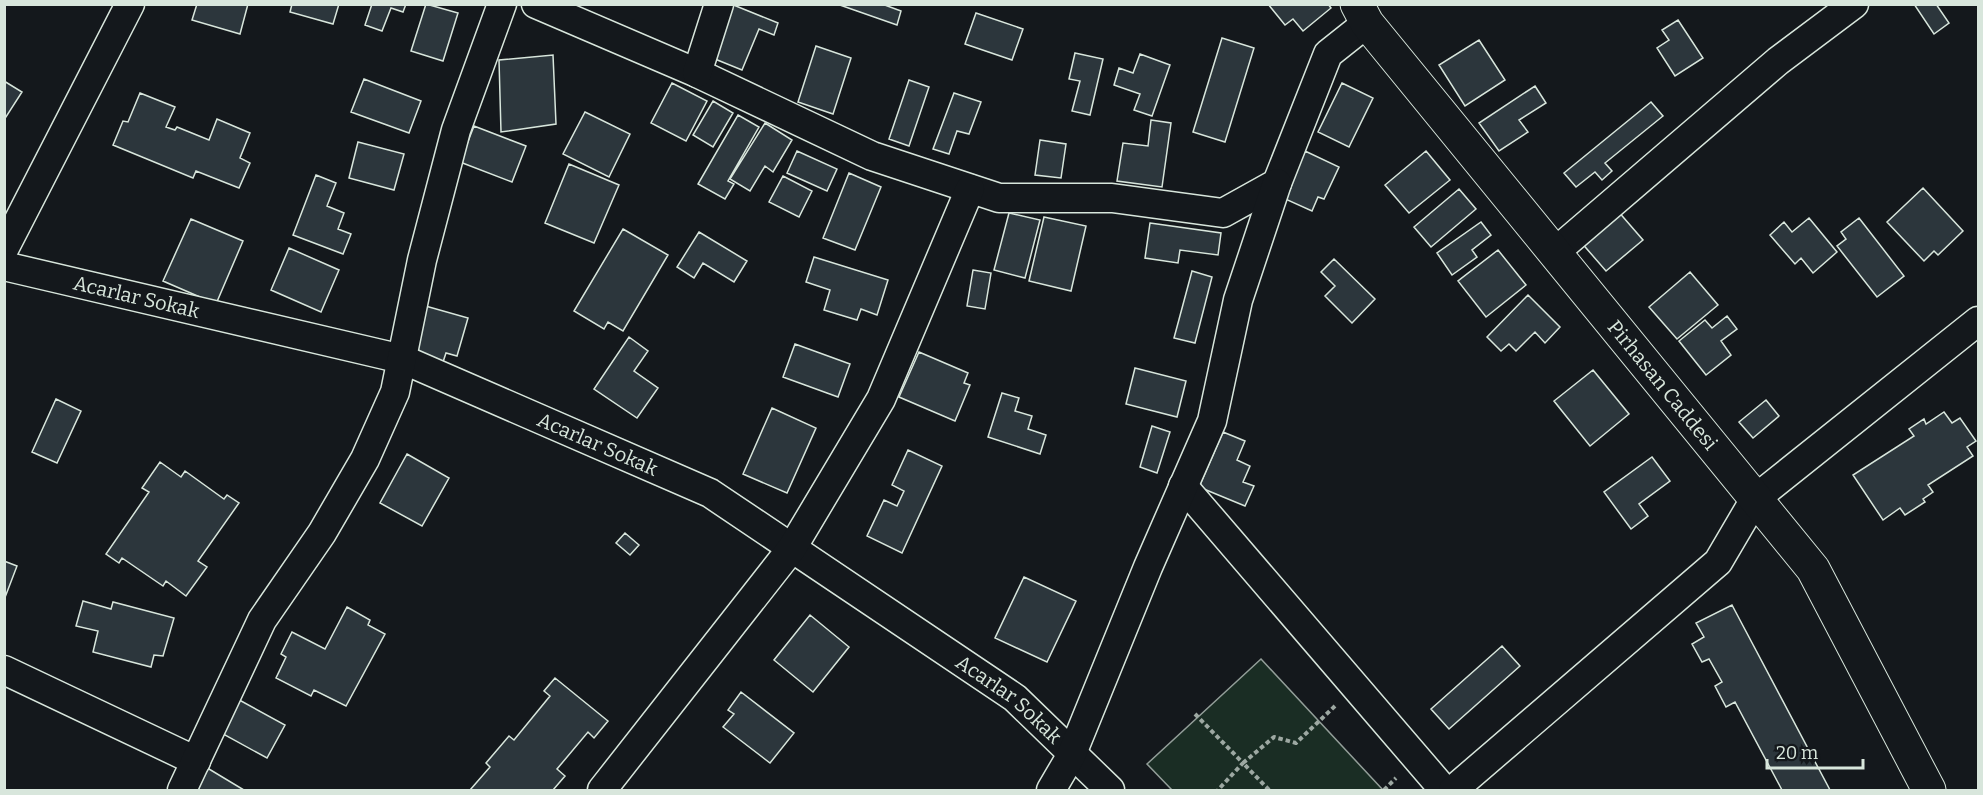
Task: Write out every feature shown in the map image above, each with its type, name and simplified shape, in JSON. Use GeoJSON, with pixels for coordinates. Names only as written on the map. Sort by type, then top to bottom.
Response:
{"type":"FeatureCollection","features":[{"type":"Feature","properties":{"kind":"street"},"geometry":{"type":"LineString","coordinates":[[4,249],[130,4]]}},
{"type":"Feature","properties":{"kind":"street"},"geometry":{"type":"LineString","coordinates":[[182,790],[262,620],[321,532],[365,459],[395,392],[422,260],[456,130],[502,4]]}},
{"type":"Feature","properties":{"kind":"street"},"geometry":{"type":"LineString","coordinates":[[536,4],[697,73],[872,156],[999,198],[1112,198],[1223,213],[1277,183]]}},
{"type":"Feature","properties":{"kind":"street"},"geometry":{"type":"LineString","coordinates":[[697,73],[719,4]]}},
{"type":"Feature","properties":{"kind":"street"},"geometry":{"type":"LineString","coordinates":[[1554,253],[1778,61],[1854,4]]}},
{"type":"Feature","properties":{"kind":"street"},"geometry":{"type":"LineString","coordinates":[[1051,790],[1071,756],[1212,421],[1238,300],[1277,183],[1328,54],[1362,14]]}},
{"type":"Feature","properties":{"kind":"street","name":"Pirhasan Caddesi"},"geometry":{"type":"LineString","coordinates":[[1362,14],[1813,570],[1929,790]]}},
{"type":"Feature","properties":{"kind":"street"},"geometry":{"type":"LineString","coordinates":[[602,790],[792,548],[881,399],[970,189]]}},
{"type":"Feature","properties":{"kind":"street","name":"Acarlar Sokak"},"geometry":{"type":"LineString","coordinates":[[4,266],[402,359],[710,493],[1015,698],[1071,756],[1110,790]]}},
{"type":"Feature","properties":{"kind":"street"},"geometry":{"type":"LineString","coordinates":[[1453,790],[1718,562],[1755,499],[1978,321]]}},
{"type":"Feature","properties":{"kind":"street"},"geometry":{"type":"LineString","coordinates":[[1184,486],[1444,790]]}},
{"type":"Feature","properties":{"kind":"street"},"geometry":{"type":"LineString","coordinates":[[4,670],[196,761]]}},
{"type":"Feature","properties":{"kind":"path"},"geometry":{"type":"LineString","coordinates":[[1218,790],[1243,763],[1274,737],[1296,743],[1355,687]]}},
{"type":"Feature","properties":{"kind":"path"},"geometry":{"type":"LineString","coordinates":[[1195,714],[1269,790]]}},
{"type":"Feature","properties":{"kind":"green space"},"geometry":{"type":"Polygon","coordinates":[[[1261,659],[1383,790],[1172,790],[1147,764],[1261,659]]]}},
{"type":"Feature","properties":{"kind":"building"},"geometry":{"type":"Polygon","coordinates":[[[197,4],[248,4],[240,34],[192,20],[197,4]]]}},
{"type":"Feature","properties":{"kind":"building"},"geometry":{"type":"Polygon","coordinates":[[[292,4],[339,4],[333,24],[290,12],[292,4]]]}},
{"type":"Feature","properties":{"kind":"building"},"geometry":{"type":"Polygon","coordinates":[[[372,4],[406,4],[403,12],[391,8],[382,31],[365,25],[372,4]]]}},
{"type":"Feature","properties":{"kind":"building"},"geometry":{"type":"Polygon","coordinates":[[[426,4],[458,13],[443,61],[411,51],[426,4]]]}},
{"type":"Feature","properties":{"kind":"building"},"geometry":{"type":"Polygon","coordinates":[[[731,4],[778,23],[774,35],[759,29],[742,70],[710,57],[731,4]]]}},
{"type":"Feature","properties":{"kind":"building"},"geometry":{"type":"Polygon","coordinates":[[[837,4],[882,4],[901,11],[897,25],[837,4]]]}},
{"type":"Feature","properties":{"kind":"building"},"geometry":{"type":"Polygon","coordinates":[[[1268,4],[1328,4],[1331,8],[1303,31],[1293,19],[1285,25],[1268,4]]]}},
{"type":"Feature","properties":{"kind":"building"},"geometry":{"type":"Polygon","coordinates":[[[1914,4],[1936,4],[1949,23],[1934,34],[1914,4]]]}},
{"type":"Feature","properties":{"kind":"building"},"geometry":{"type":"Polygon","coordinates":[[[976,13],[1023,29],[1012,60],[965,44],[976,13]]]}},
{"type":"Feature","properties":{"kind":"building"},"geometry":{"type":"Polygon","coordinates":[[[1678,20],[1703,58],[1675,76],[1657,48],[1669,40],[1662,30],[1678,20]]]}},
{"type":"Feature","properties":{"kind":"building"},"geometry":{"type":"Polygon","coordinates":[[[1222,38],[1254,48],[1225,142],[1193,132],[1222,38]]]}},
{"type":"Feature","properties":{"kind":"building"},"geometry":{"type":"Polygon","coordinates":[[[1479,40],[1505,80],[1465,106],[1439,65],[1479,40]]]}},
{"type":"Feature","properties":{"kind":"building"},"geometry":{"type":"Polygon","coordinates":[[[816,46],[851,58],[833,114],[798,102],[816,46]]]}},
{"type":"Feature","properties":{"kind":"building"},"geometry":{"type":"Polygon","coordinates":[[[1075,53],[1103,59],[1090,115],[1072,111],[1080,81],[1069,79],[1075,53]]]}},
{"type":"Feature","properties":{"kind":"building"},"geometry":{"type":"Polygon","coordinates":[[[1140,54],[1170,65],[1152,116],[1134,110],[1140,94],[1114,85],[1119,68],[1133,73],[1140,54]]]}},
{"type":"Feature","properties":{"kind":"building"},"geometry":{"type":"Polygon","coordinates":[[[553,55],[556,124],[501,132],[499,60],[553,55]]]}},
{"type":"Feature","properties":{"kind":"building"},"geometry":{"type":"Polygon","coordinates":[[[364,79],[421,101],[409,133],[351,112],[364,79]]]}},
{"type":"Feature","properties":{"kind":"building"},"geometry":{"type":"Polygon","coordinates":[[[909,80],[929,87],[909,146],[889,139],[909,80]]]}},
{"type":"Feature","properties":{"kind":"building"},"geometry":{"type":"Polygon","coordinates":[[[4,81],[22,92],[4,120],[4,81]]]}},
{"type":"Feature","properties":{"kind":"building"},"geometry":{"type":"Polygon","coordinates":[[[672,83],[707,101],[686,141],[651,123],[672,83]]]}},
{"type":"Feature","properties":{"kind":"building"},"geometry":{"type":"Polygon","coordinates":[[[1342,83],[1373,98],[1349,147],[1318,132],[1342,83]]]}},
{"type":"Feature","properties":{"kind":"building"},"geometry":{"type":"Polygon","coordinates":[[[1535,86],[1546,103],[1519,120],[1528,132],[1499,151],[1479,123],[1535,86]]]}},
{"type":"Feature","properties":{"kind":"building"},"geometry":{"type":"Polygon","coordinates":[[[140,93],[175,107],[166,127],[175,130],[177,127],[209,140],[217,119],[250,133],[240,158],[250,163],[239,188],[196,171],[193,178],[113,145],[123,121],[128,122],[140,93]]]}},
{"type":"Feature","properties":{"kind":"building"},"geometry":{"type":"Polygon","coordinates":[[[954,93],[981,102],[969,134],[957,131],[949,154],[933,149],[954,93]]]}},
{"type":"Feature","properties":{"kind":"building"},"geometry":{"type":"Polygon","coordinates":[[[713,101],[733,113],[713,147],[693,135],[713,101]]]}},
{"type":"Feature","properties":{"kind":"building"},"geometry":{"type":"Polygon","coordinates":[[[1651,102],[1663,116],[1605,163],[1612,171],[1602,180],[1595,172],[1576,187],[1564,173],[1651,102]]]}},
{"type":"Feature","properties":{"kind":"building"},"geometry":{"type":"Polygon","coordinates":[[[585,112],[630,134],[609,177],[563,154],[585,112]]]}},
{"type":"Feature","properties":{"kind":"building"},"geometry":{"type":"Polygon","coordinates":[[[738,115],[759,127],[728,181],[734,184],[725,199],[698,184],[738,115]]]}},
{"type":"Feature","properties":{"kind":"building"},"geometry":{"type":"Polygon","coordinates":[[[1151,120],[1171,123],[1162,187],[1117,181],[1123,143],[1148,146],[1151,120]]]}},
{"type":"Feature","properties":{"kind":"building"},"geometry":{"type":"Polygon","coordinates":[[[765,123],[792,140],[773,172],[765,166],[750,191],[730,179],[765,123]]]}},
{"type":"Feature","properties":{"kind":"building"},"geometry":{"type":"Polygon","coordinates":[[[474,126],[526,146],[512,182],[460,162],[474,126]]]}},
{"type":"Feature","properties":{"kind":"building"},"geometry":{"type":"Polygon","coordinates":[[[1040,140],[1066,144],[1061,178],[1035,175],[1040,140]]]}},
{"type":"Feature","properties":{"kind":"building"},"geometry":{"type":"Polygon","coordinates":[[[358,142],[404,154],[394,190],[349,178],[358,142]]]}},
{"type":"Feature","properties":{"kind":"building"},"geometry":{"type":"Polygon","coordinates":[[[797,151],[837,169],[827,191],[787,173],[797,151]]]}},
{"type":"Feature","properties":{"kind":"building"},"geometry":{"type":"Polygon","coordinates":[[[1305,151],[1339,167],[1324,199],[1318,197],[1312,211],[1283,198],[1305,151]]]}},
{"type":"Feature","properties":{"kind":"building"},"geometry":{"type":"Polygon","coordinates":[[[1426,151],[1450,180],[1409,213],[1385,185],[1426,151]]]}},
{"type":"Feature","properties":{"kind":"building"},"geometry":{"type":"Polygon","coordinates":[[[569,164],[619,185],[594,243],[545,223],[569,164]]]}},
{"type":"Feature","properties":{"kind":"building"},"geometry":{"type":"Polygon","coordinates":[[[849,173],[881,187],[855,250],[823,238],[849,173]]]}},
{"type":"Feature","properties":{"kind":"building"},"geometry":{"type":"Polygon","coordinates":[[[316,175],[336,183],[327,206],[344,213],[338,229],[351,234],[343,254],[293,235],[316,175]]]}},
{"type":"Feature","properties":{"kind":"building"},"geometry":{"type":"Polygon","coordinates":[[[783,176],[812,191],[799,217],[769,202],[783,176]]]}},
{"type":"Feature","properties":{"kind":"building"},"geometry":{"type":"Polygon","coordinates":[[[1923,188],[1963,231],[1938,255],[1934,251],[1924,261],[1887,222],[1923,188]]]}},
{"type":"Feature","properties":{"kind":"building"},"geometry":{"type":"Polygon","coordinates":[[[1459,189],[1476,209],[1431,247],[1414,227],[1459,189]]]}},
{"type":"Feature","properties":{"kind":"building"},"geometry":{"type":"Polygon","coordinates":[[[1617,210],[1643,240],[1606,271],[1580,241],[1617,210]]]}},
{"type":"Feature","properties":{"kind":"building"},"geometry":{"type":"Polygon","coordinates":[[[1009,213],[1040,220],[1025,278],[994,270],[1009,213]]]}},
{"type":"Feature","properties":{"kind":"building"},"geometry":{"type":"Polygon","coordinates":[[[1044,217],[1086,226],[1071,291],[1029,281],[1044,217]]]}},
{"type":"Feature","properties":{"kind":"building"},"geometry":{"type":"Polygon","coordinates":[[[1809,218],[1837,252],[1813,273],[1801,258],[1795,264],[1770,235],[1784,222],[1792,232],[1809,218]]]}},
{"type":"Feature","properties":{"kind":"building"},"geometry":{"type":"Polygon","coordinates":[[[1859,218],[1904,276],[1877,297],[1837,246],[1846,239],[1841,232],[1859,218]]]}},
{"type":"Feature","properties":{"kind":"building"},"geometry":{"type":"Polygon","coordinates":[[[191,219],[243,241],[216,304],[163,281],[191,219]]]}},
{"type":"Feature","properties":{"kind":"building"},"geometry":{"type":"Polygon","coordinates":[[[1481,222],[1491,235],[1472,250],[1477,257],[1452,275],[1437,253],[1481,222]]]}},
{"type":"Feature","properties":{"kind":"building"},"geometry":{"type":"Polygon","coordinates":[[[1150,223],[1221,233],[1218,255],[1180,250],[1178,263],[1145,258],[1150,223]]]}},
{"type":"Feature","properties":{"kind":"building"},"geometry":{"type":"Polygon","coordinates":[[[623,229],[668,255],[623,331],[608,322],[604,329],[574,311],[623,229]]]}},
{"type":"Feature","properties":{"kind":"building"},"geometry":{"type":"Polygon","coordinates":[[[699,232],[747,261],[734,282],[703,263],[694,278],[677,267],[699,232]]]}},
{"type":"Feature","properties":{"kind":"building"},"geometry":{"type":"Polygon","coordinates":[[[289,248],[339,270],[321,312],[271,290],[289,248]]]}},
{"type":"Feature","properties":{"kind":"building"},"geometry":{"type":"Polygon","coordinates":[[[1498,250],[1526,285],[1486,317],[1458,281],[1498,250]]]}},
{"type":"Feature","properties":{"kind":"building"},"geometry":{"type":"Polygon","coordinates":[[[814,257],[888,280],[877,315],[861,309],[857,320],[824,310],[830,290],[806,282],[814,257]]]}},
{"type":"Feature","properties":{"kind":"building"},"geometry":{"type":"Polygon","coordinates":[[[1334,259],[1375,299],[1352,323],[1325,296],[1335,286],[1321,272],[1334,259]]]}},
{"type":"Feature","properties":{"kind":"building"},"geometry":{"type":"Polygon","coordinates":[[[973,270],[991,273],[985,309],[967,306],[973,270]]]}},
{"type":"Feature","properties":{"kind":"building"},"geometry":{"type":"Polygon","coordinates":[[[1192,271],[1212,277],[1195,343],[1174,338],[1192,271]]]}},
{"type":"Feature","properties":{"kind":"building"},"geometry":{"type":"Polygon","coordinates":[[[1690,272],[1718,305],[1677,339],[1649,307],[1690,272]]]}},
{"type":"Feature","properties":{"kind":"building"},"geometry":{"type":"Polygon","coordinates":[[[1528,295],[1560,327],[1545,343],[1535,332],[1516,351],[1509,344],[1501,351],[1487,337],[1528,295]]]}},
{"type":"Feature","properties":{"kind":"building"},"geometry":{"type":"Polygon","coordinates":[[[422,305],[468,318],[457,356],[446,353],[441,368],[407,359],[422,305]]]}},
{"type":"Feature","properties":{"kind":"building"},"geometry":{"type":"Polygon","coordinates":[[[1727,316],[1737,329],[1721,341],[1731,355],[1706,375],[1679,341],[1705,320],[1712,328],[1727,316]]]}},
{"type":"Feature","properties":{"kind":"building"},"geometry":{"type":"Polygon","coordinates":[[[629,337],[648,351],[634,371],[658,388],[637,418],[594,389],[629,337]]]}},
{"type":"Feature","properties":{"kind":"building"},"geometry":{"type":"Polygon","coordinates":[[[795,344],[850,364],[838,397],[783,377],[795,344]]]}},
{"type":"Feature","properties":{"kind":"building"},"geometry":{"type":"Polygon","coordinates":[[[919,352],[968,373],[964,383],[970,385],[955,421],[899,397],[919,352]]]}},
{"type":"Feature","properties":{"kind":"building"},"geometry":{"type":"Polygon","coordinates":[[[1135,368],[1186,381],[1177,417],[1126,404],[1135,368]]]}},
{"type":"Feature","properties":{"kind":"building"},"geometry":{"type":"Polygon","coordinates":[[[1593,370],[1629,414],[1590,446],[1554,401],[1593,370]]]}},
{"type":"Feature","properties":{"kind":"building"},"geometry":{"type":"Polygon","coordinates":[[[1002,393],[1019,398],[1015,411],[1032,416],[1028,429],[1046,435],[1040,454],[988,437],[1002,393]]]}},
{"type":"Feature","properties":{"kind":"building"},"geometry":{"type":"Polygon","coordinates":[[[56,399],[81,411],[57,463],[32,452],[56,399]]]}},
{"type":"Feature","properties":{"kind":"building"},"geometry":{"type":"Polygon","coordinates":[[[1766,400],[1779,416],[1753,438],[1739,422],[1766,400]]]}},
{"type":"Feature","properties":{"kind":"building"},"geometry":{"type":"Polygon","coordinates":[[[772,408],[816,428],[787,493],[743,474],[772,408]]]}},
{"type":"Feature","properties":{"kind":"building"},"geometry":{"type":"Polygon","coordinates":[[[1944,412],[1952,423],[1960,418],[1976,441],[1967,447],[1973,456],[1928,485],[1933,492],[1923,499],[1925,502],[1905,515],[1900,508],[1883,520],[1853,475],[1914,436],[1909,429],[1924,419],[1926,424],[1944,412]]]}},
{"type":"Feature","properties":{"kind":"building"},"geometry":{"type":"Polygon","coordinates":[[[1152,426],[1170,432],[1157,473],[1140,467],[1152,426]]]}},
{"type":"Feature","properties":{"kind":"building"},"geometry":{"type":"Polygon","coordinates":[[[1223,432],[1245,441],[1237,460],[1250,466],[1243,482],[1254,486],[1245,506],[1199,487],[1223,432]]]}},
{"type":"Feature","properties":{"kind":"building"},"geometry":{"type":"Polygon","coordinates":[[[908,450],[942,466],[902,553],[867,536],[884,500],[897,506],[904,491],[892,485],[908,450]]]}},
{"type":"Feature","properties":{"kind":"building"},"geometry":{"type":"Polygon","coordinates":[[[407,454],[449,478],[422,526],[380,503],[407,454]]]}},
{"type":"Feature","properties":{"kind":"building"},"geometry":{"type":"Polygon","coordinates":[[[1652,457],[1670,481],[1639,504],[1648,516],[1631,529],[1604,492],[1652,457]]]}},
{"type":"Feature","properties":{"kind":"building"},"geometry":{"type":"Polygon","coordinates":[[[160,462],[181,477],[185,471],[224,499],[227,495],[239,503],[198,561],[207,567],[186,596],[166,581],[163,586],[122,558],[119,563],[106,554],[149,492],[142,488],[160,462]]]}},
{"type":"Feature","properties":{"kind":"building"},"geometry":{"type":"Polygon","coordinates":[[[625,533],[639,545],[630,555],[616,543],[625,533]]]}},
{"type":"Feature","properties":{"kind":"building"},"geometry":{"type":"Polygon","coordinates":[[[4,561],[17,566],[4,600],[4,561]]]}},
{"type":"Feature","properties":{"kind":"building"},"geometry":{"type":"Polygon","coordinates":[[[1024,577],[1076,601],[1047,662],[995,638],[1024,577]]]}},
{"type":"Feature","properties":{"kind":"building"},"geometry":{"type":"Polygon","coordinates":[[[83,601],[111,609],[113,602],[174,618],[163,656],[154,655],[151,667],[93,652],[98,631],[76,626],[83,601]]]}},
{"type":"Feature","properties":{"kind":"building"},"geometry":{"type":"Polygon","coordinates":[[[1732,605],[1830,790],[1782,790],[1735,702],[1726,707],[1715,686],[1722,682],[1709,659],[1702,662],[1692,644],[1704,637],[1696,623],[1732,605]]]}},
{"type":"Feature","properties":{"kind":"building"},"geometry":{"type":"Polygon","coordinates":[[[347,607],[370,620],[368,625],[385,634],[346,706],[314,690],[311,696],[276,678],[286,657],[281,654],[292,632],[325,649],[347,607]]]}},
{"type":"Feature","properties":{"kind":"building"},"geometry":{"type":"Polygon","coordinates":[[[810,615],[849,647],[813,692],[774,660],[810,615]]]}},
{"type":"Feature","properties":{"kind":"building"},"geometry":{"type":"Polygon","coordinates":[[[1502,646],[1520,666],[1449,729],[1431,709],[1502,646]]]}},
{"type":"Feature","properties":{"kind":"building"},"geometry":{"type":"Polygon","coordinates":[[[555,678],[608,721],[594,738],[588,732],[557,769],[565,776],[553,790],[470,790],[490,767],[486,763],[509,736],[514,740],[550,696],[544,691],[555,678]]]}},
{"type":"Feature","properties":{"kind":"building"},"geometry":{"type":"Polygon","coordinates":[[[741,692],[794,733],[770,763],[723,727],[734,714],[728,710],[741,692]]]}},
{"type":"Feature","properties":{"kind":"building"},"geometry":{"type":"Polygon","coordinates":[[[232,696],[285,725],[267,758],[214,729],[232,696]]]}},
{"type":"Feature","properties":{"kind":"building"},"geometry":{"type":"Polygon","coordinates":[[[204,766],[244,790],[189,790],[204,766]]]}}]}
